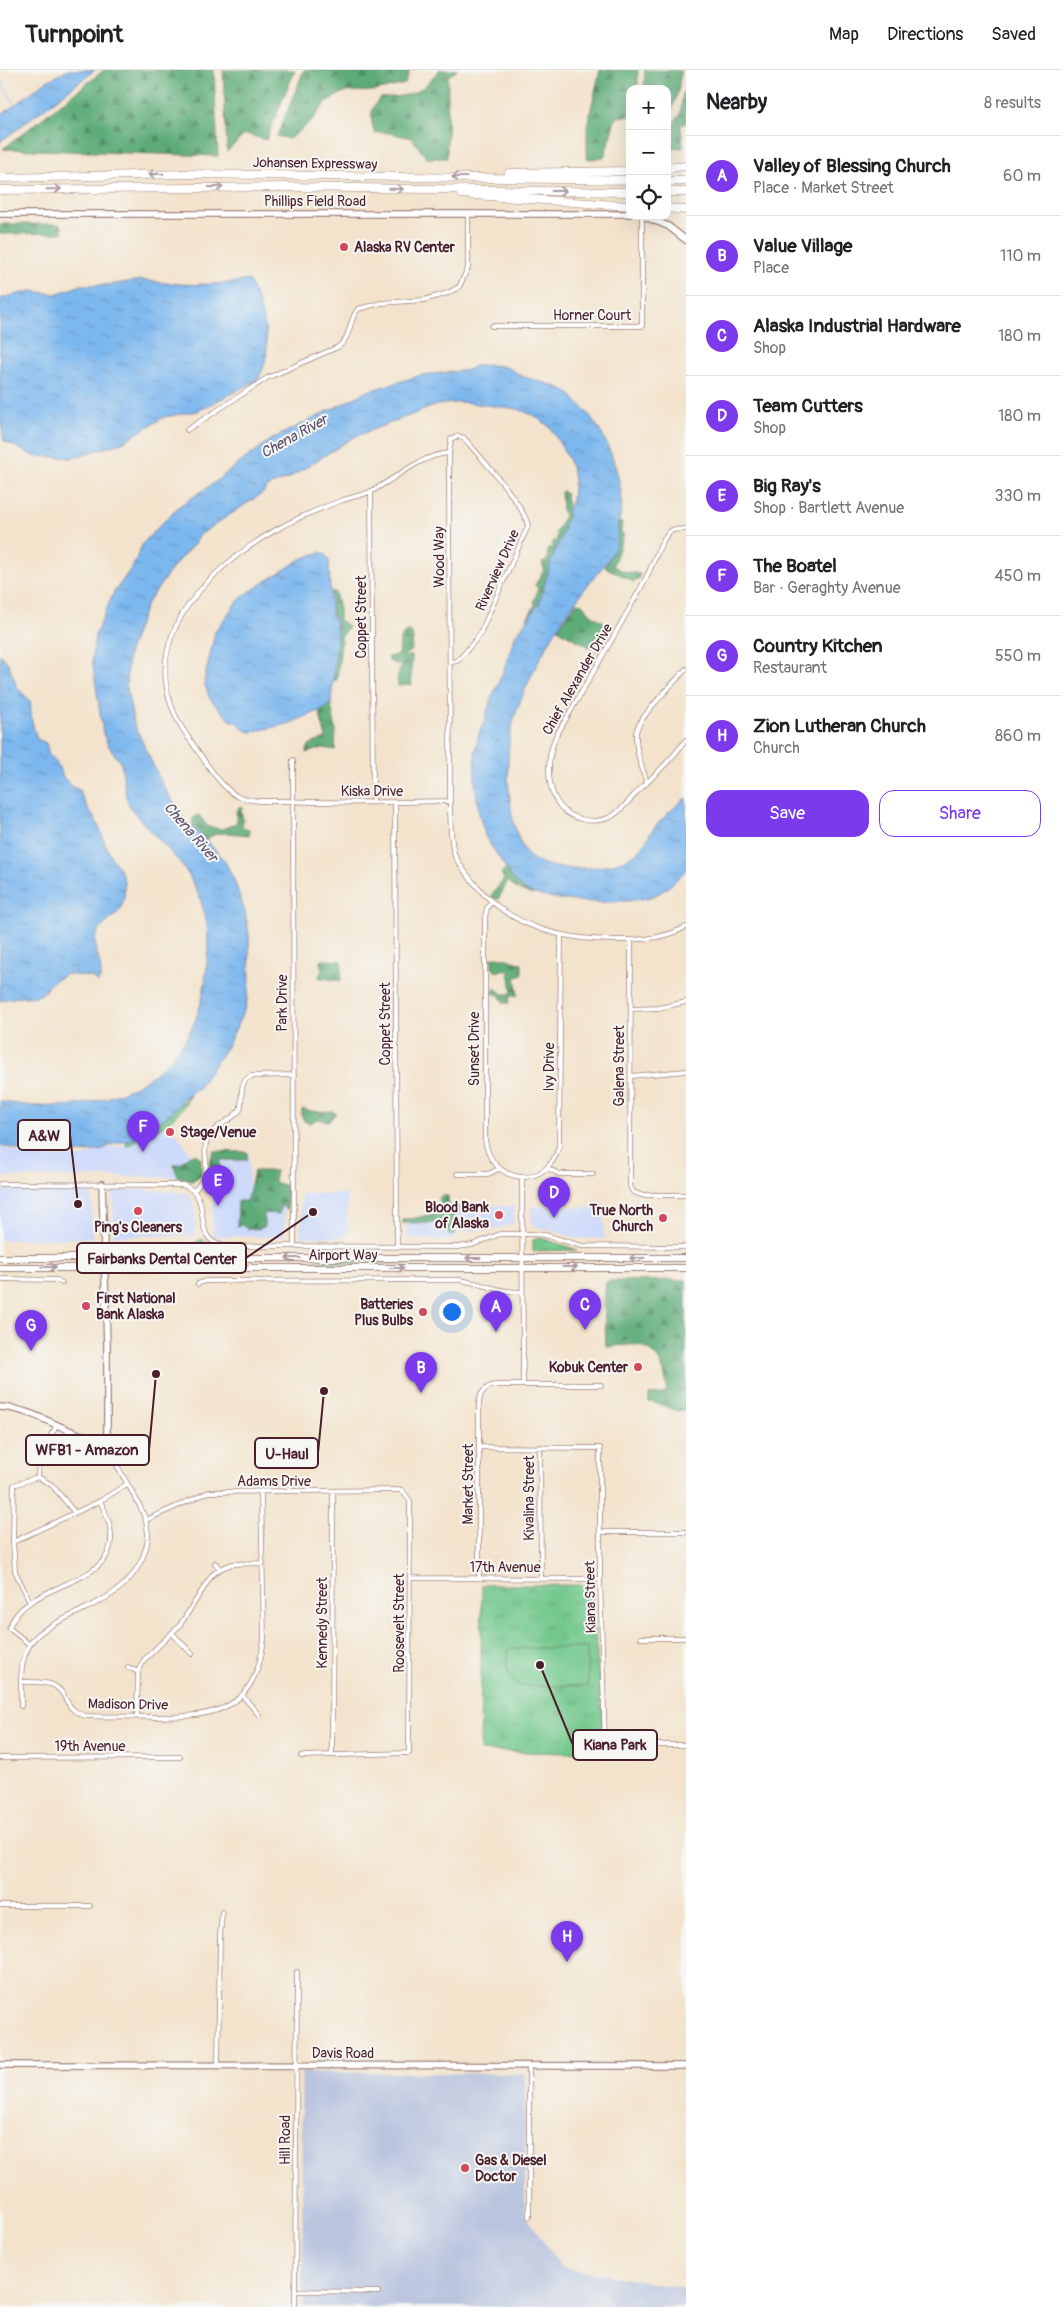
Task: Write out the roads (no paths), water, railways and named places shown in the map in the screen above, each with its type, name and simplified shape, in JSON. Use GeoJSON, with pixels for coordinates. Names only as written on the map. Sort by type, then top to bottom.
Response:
{"type":"FeatureCollection","features":[{"type":"Feature","properties":{"kind":"highway"},"geometry":{"type":"LineString","coordinates":[[671,168],[686,166]]}},
{"type":"Feature","properties":{"kind":"highway"},"geometry":{"type":"LineString","coordinates":[[481,178],[495,173],[626,170]]}},
{"type":"Feature","properties":{"kind":"highway","name":"Johansen Expressway"},"geometry":{"type":"LineString","coordinates":[[0,178],[165,174],[626,180]]}},
{"type":"Feature","properties":{"kind":"highway"},"geometry":{"type":"LineString","coordinates":[[671,181],[686,181]]}},
{"type":"Feature","properties":{"kind":"highway","name":"Johansen Expressway"},"geometry":{"type":"LineString","coordinates":[[0,190],[285,187],[626,192]]}},
{"type":"Feature","properties":{"kind":"highway"},"geometry":{"type":"LineString","coordinates":[[421,190],[474,196],[626,206]]}},
{"type":"Feature","properties":{"kind":"highway"},"geometry":{"type":"LineString","coordinates":[[671,192],[686,192]]}},
{"type":"Feature","properties":{"kind":"highway"},"geometry":{"type":"LineString","coordinates":[[671,208],[686,210]]}},
{"type":"Feature","properties":{"kind":"main road","name":"Airport Way"},"geometry":{"type":"LineString","coordinates":[[0,1258],[686,1258]]}},
{"type":"Feature","properties":{"kind":"main road","name":"Airport Way"},"geometry":{"type":"LineString","coordinates":[[0,1268],[686,1268]]}},
{"type":"Feature","properties":{"kind":"street","name":"Phillips Field Road"},"geometry":{"type":"LineString","coordinates":[[0,214],[626,214]]}},
{"type":"Feature","properties":{"kind":"street"},"geometry":{"type":"LineString","coordinates":[[188,430],[267,378],[338,347],[347,339],[353,318],[358,309],[381,303],[424,300],[456,290],[463,282],[468,268],[468,214]]}},
{"type":"Feature","properties":{"kind":"street","name":"Horner Court"},"geometry":{"type":"LineString","coordinates":[[492,326],[642,326],[643,220]]}},
{"type":"Feature","properties":{"kind":"street"},"geometry":{"type":"LineString","coordinates":[[653,220],[668,226],[686,240]]}},
{"type":"Feature","properties":{"kind":"street","name":"Riverview Drive"},"geometry":{"type":"LineString","coordinates":[[449,453],[452,438],[457,436],[464,438],[523,511],[528,526],[479,636],[468,651],[457,661],[451,662]]}},
{"type":"Feature","properties":{"kind":"street"},"geometry":{"type":"LineString","coordinates":[[294,802],[250,800],[237,796],[226,788],[180,725],[172,709],[166,685],[167,655],[172,637],[186,609],[197,593],[224,565],[266,536],[299,518],[371,491],[425,459],[449,453]]}},
{"type":"Feature","properties":{"kind":"street","name":"Wood Way"},"geometry":{"type":"LineString","coordinates":[[449,453],[451,662]]}},
{"type":"Feature","properties":{"kind":"street","name":"Coppet Street"},"geometry":{"type":"LineString","coordinates":[[371,491],[373,802]]}},
{"type":"Feature","properties":{"kind":"street","name":"Chief Alexander Drive"},"geometry":{"type":"LineString","coordinates":[[686,529],[672,530],[666,536],[628,612],[555,738],[549,762],[552,790],[559,804],[571,816],[587,821],[611,817],[670,762],[686,740]]}},
{"type":"Feature","properties":{"kind":"street"},"geometry":{"type":"LineString","coordinates":[[451,662],[450,801],[452,840],[456,857],[470,879],[491,902],[528,925],[561,936],[583,939],[631,940],[659,937],[686,927]]}},
{"type":"Feature","properties":{"kind":"street"},"geometry":{"type":"LineString","coordinates":[[647,783],[637,751],[636,731],[641,721],[686,669]]}},
{"type":"Feature","properties":{"kind":"street","name":"Park Drive"},"geometry":{"type":"LineString","coordinates":[[293,760],[294,1246]]}},
{"type":"Feature","properties":{"kind":"street","name":"Kiska Drive"},"geometry":{"type":"LineString","coordinates":[[294,802],[450,801]]}},
{"type":"Feature","properties":{"kind":"street","name":"Coppet Street"},"geometry":{"type":"LineString","coordinates":[[395,802],[397,1246]]}},
{"type":"Feature","properties":{"kind":"street","name":"Sunset Drive"},"geometry":{"type":"LineString","coordinates":[[491,902],[487,908],[485,918],[485,1140],[490,1157],[499,1168]]}},
{"type":"Feature","properties":{"kind":"street","name":"Ivy Drive"},"geometry":{"type":"LineString","coordinates":[[547,1168],[555,1160],[560,1142],[561,936]]}},
{"type":"Feature","properties":{"kind":"street","name":"Galena Street"},"geometry":{"type":"LineString","coordinates":[[631,940],[630,1183],[633,1192],[641,1195],[686,1195]]}},
{"type":"Feature","properties":{"kind":"street"},"geometry":{"type":"LineString","coordinates":[[631,1009],[659,1008],[686,1002]]}},
{"type":"Feature","properties":{"kind":"street"},"geometry":{"type":"LineString","coordinates":[[631,1076],[686,1072]]}},
{"type":"Feature","properties":{"kind":"street"},"geometry":{"type":"LineString","coordinates":[[194,1191],[206,1176],[207,1141],[211,1133],[240,1110],[242,1086],[246,1079],[252,1076],[294,1075]]}},
{"type":"Feature","properties":{"kind":"street"},"geometry":{"type":"LineString","coordinates":[[457,1174],[488,1174],[499,1168],[512,1175],[522,1177],[534,1175],[547,1168],[559,1174],[593,1174]]}},
{"type":"Feature","properties":{"kind":"street"},"geometry":{"type":"LineString","coordinates":[[522,1177],[523,1385],[601,1384]]}},
{"type":"Feature","properties":{"kind":"street"},"geometry":{"type":"LineString","coordinates":[[0,1184],[179,1184],[194,1191],[201,1202],[204,1229],[211,1241],[229,1247],[467,1246],[495,1235],[522,1234],[545,1235],[582,1246],[686,1247]]}},
{"type":"Feature","properties":{"kind":"street"},"geometry":{"type":"LineString","coordinates":[[21,1706],[25,1653],[30,1644],[39,1634],[100,1601],[118,1590],[130,1579],[143,1556],[148,1535],[146,1520],[110,1453],[107,1440],[102,1184]]}},
{"type":"Feature","properties":{"kind":"street"},"geometry":{"type":"LineString","coordinates":[[0,1280],[57,1280],[62,1283]]}},
{"type":"Feature","properties":{"kind":"street"},"geometry":{"type":"LineString","coordinates":[[198,1284],[205,1281],[459,1280],[472,1282],[501,1292],[522,1292]]}},
{"type":"Feature","properties":{"kind":"street","name":"Market Street"},"geometry":{"type":"LineString","coordinates":[[479,1578],[479,1400],[484,1390],[490,1386],[523,1385]]}},
{"type":"Feature","properties":{"kind":"street"},"geometry":{"type":"LineString","coordinates":[[0,1407],[30,1413],[91,1438],[107,1440]]}},
{"type":"Feature","properties":{"kind":"street"},"geometry":{"type":"LineString","coordinates":[[38,1477],[39,1456],[57,1425]]}},
{"type":"Feature","properties":{"kind":"street"},"geometry":{"type":"LineString","coordinates":[[479,1447],[540,1448]]}},
{"type":"Feature","properties":{"kind":"street","name":"Kiana Street"},"geometry":{"type":"LineString","coordinates":[[540,1448],[600,1448],[600,1579],[606,1745],[686,1745]]}},
{"type":"Feature","properties":{"kind":"street","name":"Kivalina Street"},"geometry":{"type":"LineString","coordinates":[[540,1448],[540,1578]]}},
{"type":"Feature","properties":{"kind":"street"},"geometry":{"type":"LineString","coordinates":[[30,1602],[15,1572],[13,1542],[14,1485],[38,1477],[52,1485],[75,1513]]}},
{"type":"Feature","properties":{"kind":"street"},"geometry":{"type":"LineString","coordinates":[[13,1542],[100,1501],[127,1484]]}},
{"type":"Feature","properties":{"kind":"street","name":"Adams Drive"},"geometry":{"type":"LineString","coordinates":[[146,1520],[209,1492],[402,1490],[406,1494]]}},
{"type":"Feature","properties":{"kind":"street","name":"Madison Drive"},"geometry":{"type":"LineString","coordinates":[[22,1682],[51,1684],[57,1688],[72,1710],[77,1714],[96,1716],[196,1716],[213,1713],[242,1695],[252,1680],[262,1656],[264,1639],[261,1491]]}},
{"type":"Feature","properties":{"kind":"street","name":"Kennedy Street"},"geometry":{"type":"LineString","coordinates":[[332,1755],[333,1492]]}},
{"type":"Feature","properties":{"kind":"street","name":"Roosevelt Street"},"geometry":{"type":"LineString","coordinates":[[332,1755],[409,1753],[410,1500],[406,1494]]}},
{"type":"Feature","properties":{"kind":"street"},"geometry":{"type":"LineString","coordinates":[[30,1644],[9,1628],[13,1616],[30,1602],[91,1571],[106,1556],[112,1544],[111,1529],[100,1501]]}},
{"type":"Feature","properties":{"kind":"street"},"geometry":{"type":"LineString","coordinates":[[601,1532],[686,1532]]}},
{"type":"Feature","properties":{"kind":"street"},"geometry":{"type":"LineString","coordinates":[[215,1563],[220,1569]]}},
{"type":"Feature","properties":{"kind":"street"},"geometry":{"type":"LineString","coordinates":[[137,1716],[138,1672],[144,1660],[173,1634],[195,1604],[212,1575],[232,1564],[263,1563]]}},
{"type":"Feature","properties":{"kind":"street","name":"17th Avenue"},"geometry":{"type":"LineString","coordinates":[[410,1578],[600,1579]]}},
{"type":"Feature","properties":{"kind":"street"},"geometry":{"type":"LineString","coordinates":[[173,1634],[192,1654]]}},
{"type":"Feature","properties":{"kind":"street"},"geometry":{"type":"LineString","coordinates":[[641,1638],[686,1638]]}},
{"type":"Feature","properties":{"kind":"street"},"geometry":{"type":"LineString","coordinates":[[128,1667],[138,1672]]}},
{"type":"Feature","properties":{"kind":"street"},"geometry":{"type":"LineString","coordinates":[[242,1695],[259,1715]]}},
{"type":"Feature","properties":{"kind":"street"},"geometry":{"type":"LineString","coordinates":[[301,1756],[332,1755]]}},
{"type":"Feature","properties":{"kind":"street","name":"19th Avenue"},"geometry":{"type":"LineString","coordinates":[[0,1758],[180,1756]]}},
{"type":"Feature","properties":{"kind":"street"},"geometry":{"type":"LineString","coordinates":[[0,1906],[90,1906]]}},
{"type":"Feature","properties":{"kind":"street"},"geometry":{"type":"LineString","coordinates":[[218,2065],[222,1912]]}},
{"type":"Feature","properties":{"kind":"street","name":"Hill Road"},"geometry":{"type":"LineString","coordinates":[[295,2307],[297,1972]]}},
{"type":"Feature","properties":{"kind":"street","name":"Davis Road"},"geometry":{"type":"LineString","coordinates":[[0,2064],[686,2066]]}},
{"type":"Feature","properties":{"kind":"street"},"geometry":{"type":"LineString","coordinates":[[529,2066],[529,2217]]}},
{"type":"Feature","properties":{"kind":"street"},"geometry":{"type":"LineString","coordinates":[[295,2291],[378,2292]]}},
{"type":"Feature","properties":{"kind":"water"},"geometry":{"type":"Polygon","coordinates":[[[68,70],[95,70],[0,142],[0,116],[45,82],[68,70]]]}},
{"type":"Feature","properties":{"kind":"water"},"geometry":{"type":"Polygon","coordinates":[[[142,280],[196,285],[249,280],[260,308],[267,348],[263,369],[258,380],[198,411],[164,417],[121,443],[72,458],[34,456],[4,441],[0,415],[0,301],[2,298],[31,291],[55,294],[82,285],[108,285],[142,280]]]}},
{"type":"Feature","properties":{"kind":"water","name":"Chena River"},"geometry":{"type":"Polygon","coordinates":[[[493,365],[506,367],[522,376],[568,392],[587,412],[604,437],[616,467],[621,497],[621,513],[615,546],[606,563],[553,635],[532,674],[516,712],[509,743],[508,777],[512,813],[521,844],[533,859],[554,867],[588,868],[614,864],[636,853],[654,828],[686,798],[686,870],[662,891],[641,899],[586,902],[548,897],[522,888],[513,879],[486,838],[479,814],[475,781],[475,753],[479,733],[515,636],[539,604],[551,562],[564,530],[564,522],[569,517],[567,509],[572,501],[574,477],[568,458],[550,427],[535,416],[518,409],[462,402],[437,405],[354,437],[289,478],[267,487],[264,492],[198,536],[197,541],[177,562],[147,603],[128,654],[126,686],[134,724],[163,786],[186,821],[225,861],[245,912],[249,934],[250,982],[246,1006],[228,1045],[199,1087],[181,1100],[180,1104],[164,1119],[144,1130],[133,1140],[113,1144],[102,1150],[72,1154],[44,1152],[36,1154],[0,1145],[0,1101],[37,1106],[72,1105],[106,1098],[136,1086],[163,1067],[184,1042],[199,1011],[206,974],[208,950],[208,935],[204,911],[186,871],[130,807],[126,797],[121,763],[108,745],[103,733],[92,659],[95,636],[103,617],[114,592],[133,566],[143,543],[178,507],[211,485],[270,440],[368,391],[422,375],[468,370],[475,366],[493,365]]]}},
{"type":"Feature","properties":{"kind":"water"},"geometry":{"type":"Polygon","coordinates":[[[320,552],[325,554],[329,560],[331,613],[335,621],[337,636],[331,704],[326,708],[288,724],[252,732],[246,731],[236,722],[230,720],[210,699],[204,682],[215,632],[235,604],[246,594],[301,559],[320,552]]]}},
{"type":"Feature","properties":{"kind":"water"},"geometry":{"type":"Polygon","coordinates":[[[0,654],[8,663],[17,687],[30,701],[32,722],[37,739],[46,743],[49,755],[56,761],[63,777],[73,787],[80,790],[99,827],[108,852],[121,872],[124,892],[121,908],[100,929],[96,937],[95,942],[101,974],[97,983],[92,977],[66,974],[52,982],[40,995],[9,998],[0,1001],[0,654]]]}},
{"type":"Feature","properties":{"kind":"waterway"},"geometry":{"type":"LineString","coordinates":[[0,79],[15,105]]}},
{"type":"Feature","properties":{"kind":"place","name":"Alaska RV Center"},"geometry":{"type":"Point","coordinates":[344,247]}},
{"type":"Feature","properties":{"kind":"place","name":"Stage/Venue"},"geometry":{"type":"Point","coordinates":[170,1132]}},
{"type":"Feature","properties":{"kind":"place","name":"The Boatel"},"geometry":{"type":"Point","coordinates":[143,1152]}},
{"type":"Feature","properties":{"kind":"place","name":"A&W"},"geometry":{"type":"Point","coordinates":[78,1204]}},
{"type":"Feature","properties":{"kind":"place","name":"Big Ray's"},"geometry":{"type":"Point","coordinates":[218,1206]}},
{"type":"Feature","properties":{"kind":"place","name":"Ping's Cleaners"},"geometry":{"type":"Point","coordinates":[138,1211]}},
{"type":"Feature","properties":{"kind":"place","name":"Fairbanks Dental Center"},"geometry":{"type":"Point","coordinates":[313,1212]}},
{"type":"Feature","properties":{"kind":"place","name":"Blood Bank of Alaska"},"geometry":{"type":"Point","coordinates":[499,1215]}},
{"type":"Feature","properties":{"kind":"place","name":"Team Cutters"},"geometry":{"type":"Point","coordinates":[554,1218]}},
{"type":"Feature","properties":{"kind":"place","name":"True North Church"},"geometry":{"type":"Point","coordinates":[663,1218]}},
{"type":"Feature","properties":{"kind":"place","name":"First National Bank Alaska"},"geometry":{"type":"Point","coordinates":[86,1306]}},
{"type":"Feature","properties":{"kind":"place","name":"Batteries Plus Bulbs"},"geometry":{"type":"Point","coordinates":[423,1312]}},
{"type":"Feature","properties":{"kind":"place","name":"Alaska Industrial Hardware"},"geometry":{"type":"Point","coordinates":[585,1330]}},
{"type":"Feature","properties":{"kind":"place","name":"Valley of Blessing Church"},"geometry":{"type":"Point","coordinates":[496,1332]}},
{"type":"Feature","properties":{"kind":"place","name":"Country Kitchen"},"geometry":{"type":"Point","coordinates":[31,1351]}},
{"type":"Feature","properties":{"kind":"place","name":"Kobuk Center"},"geometry":{"type":"Point","coordinates":[638,1367]}},
{"type":"Feature","properties":{"kind":"place","name":"WFB1 - Amazon"},"geometry":{"type":"Point","coordinates":[156,1374]}},
{"type":"Feature","properties":{"kind":"place","name":"U-Haul"},"geometry":{"type":"Point","coordinates":[324,1391]}},
{"type":"Feature","properties":{"kind":"place","name":"Value Village"},"geometry":{"type":"Point","coordinates":[421,1393]}},
{"type":"Feature","properties":{"kind":"place","name":"Kiana Park"},"geometry":{"type":"Point","coordinates":[540,1665]}},
{"type":"Feature","properties":{"kind":"place","name":"Zion Lutheran Church"},"geometry":{"type":"Point","coordinates":[567,1962]}},
{"type":"Feature","properties":{"kind":"place","name":"Gas & Diesel Doctor"},"geometry":{"type":"Point","coordinates":[465,2168]}}]}
